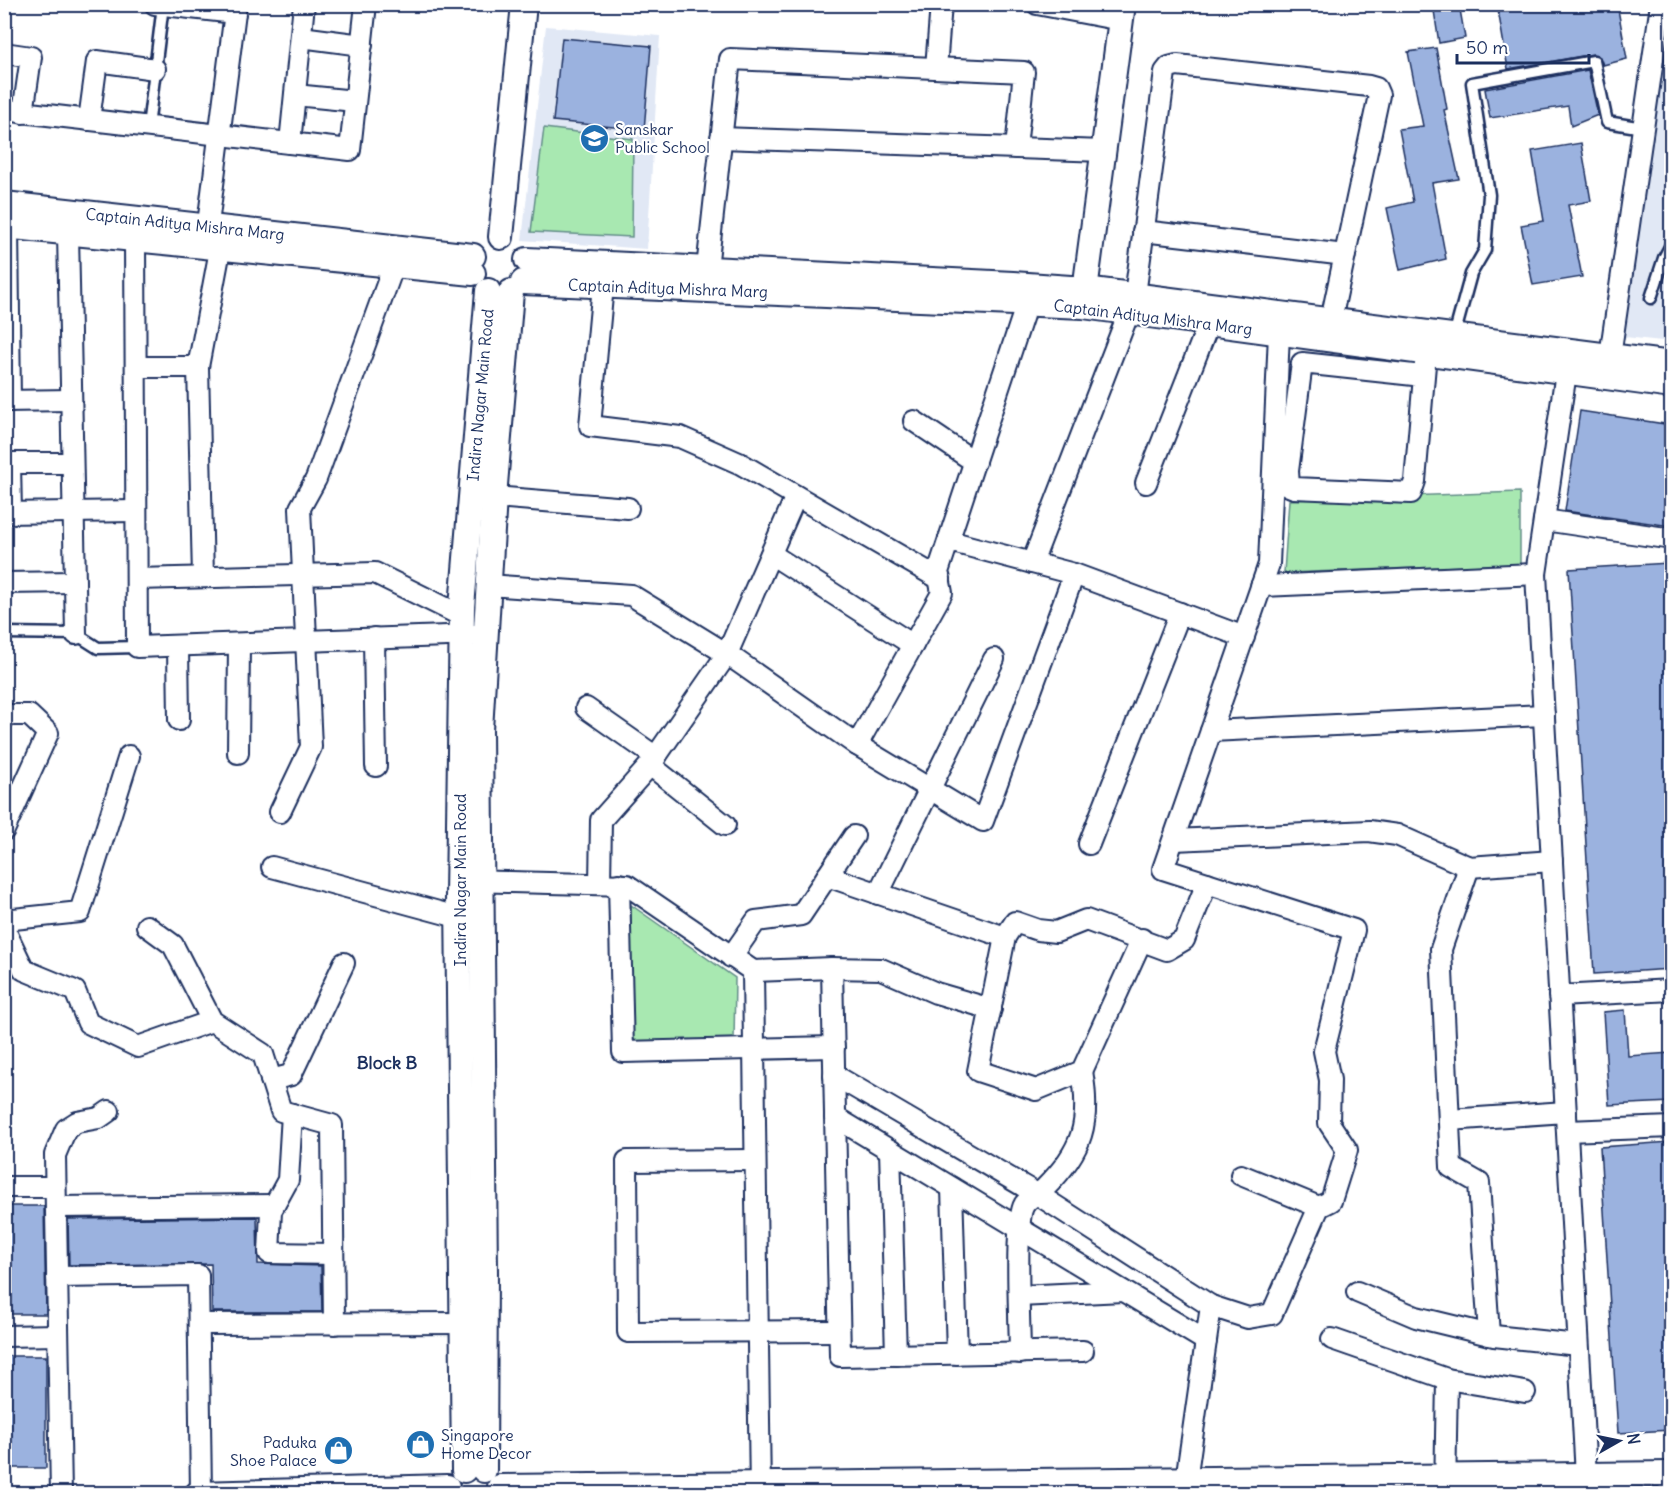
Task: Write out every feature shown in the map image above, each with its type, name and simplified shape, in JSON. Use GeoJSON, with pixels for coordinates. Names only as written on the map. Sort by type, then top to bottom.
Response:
{"type":"FeatureCollection","features":[{"type":"Feature","properties":{"kind":"street"},"geometry":{"type":"LineString","coordinates":[[290,143],[304,4]]}},
{"type":"Feature","properties":{"kind":"street"},"geometry":{"type":"LineString","coordinates":[[4,53],[31,57],[14,112],[350,150],[366,4]]}},
{"type":"Feature","properties":{"kind":"street"},"geometry":{"type":"LineString","coordinates":[[501,237],[524,4]]}},
{"type":"Feature","properties":{"kind":"street"},"geometry":{"type":"LineString","coordinates":[[936,68],[941,4]]}},
{"type":"Feature","properties":{"kind":"street"},"geometry":{"type":"LineString","coordinates":[[1037,4],[1122,12],[1084,298]]}},
{"type":"Feature","properties":{"kind":"street"},"geometry":{"type":"LineString","coordinates":[[1608,367],[1661,4]]}},
{"type":"Feature","properties":{"kind":"street"},"geometry":{"type":"LineString","coordinates":[[159,5],[236,9],[220,135],[215,237],[198,367],[203,577]]}},
{"type":"Feature","properties":{"kind":"street"},"geometry":{"type":"LineString","coordinates":[[301,37],[362,45]]}},
{"type":"Feature","properties":{"kind":"street"},"geometry":{"type":"LineString","coordinates":[[707,269],[730,58],[1024,72],[1016,148]]}},
{"type":"Feature","properties":{"kind":"street"},"geometry":{"type":"LineString","coordinates":[[89,120],[97,61],[155,69]]}},
{"type":"Feature","properties":{"kind":"street"},"geometry":{"type":"LineString","coordinates":[[1032,563],[1132,304],[1165,72],[1169,67],[1177,65],[1376,88],[1379,95],[1331,320]]}},
{"type":"Feature","properties":{"kind":"street"},"geometry":{"type":"LineString","coordinates":[[295,95],[355,101]]}},
{"type":"Feature","properties":{"kind":"street"},"geometry":{"type":"LineString","coordinates":[[721,138],[1104,151]]}},
{"type":"Feature","properties":{"kind":"street"},"geometry":{"type":"LineString","coordinates":[[6,219],[7,401],[71,400]]}},
{"type":"Feature","properties":{"kind":"street","name":"Captain Aditya Mishra Marg"},"geometry":{"type":"LineString","coordinates":[[6,219],[215,237],[473,264]]}},
{"type":"Feature","properties":{"kind":"street","name":"Captain Aditya Mishra Marg"},"geometry":{"type":"LineString","coordinates":[[6,219],[68,232],[135,239],[215,237],[394,265],[473,264]]}},
{"type":"Feature","properties":{"kind":"street"},"geometry":{"type":"LineString","coordinates":[[1143,231],[1345,255]]}},
{"type":"Feature","properties":{"kind":"street"},"geometry":{"type":"LineString","coordinates":[[68,232],[76,634]]}},
{"type":"Feature","properties":{"kind":"street"},"geometry":{"type":"LineString","coordinates":[[501,237],[510,239],[520,246],[512,281],[480,286],[473,264],[480,245],[486,241],[501,237]]}},
{"type":"Feature","properties":{"kind":"street"},"geometry":{"type":"LineString","coordinates":[[135,239],[137,647],[374,638],[461,625]]}},
{"type":"Feature","properties":{"kind":"street"},"geometry":{"type":"LineString","coordinates":[[280,812],[311,747],[300,508],[316,479],[394,265]]}},
{"type":"Feature","properties":{"kind":"street","name":"Captain Aditya Mishra Marg"},"geometry":{"type":"LineString","coordinates":[[512,281],[707,269],[1084,298],[1331,320],[1454,336],[1568,361],[1608,367],[1671,386]]}},
{"type":"Feature","properties":{"kind":"street","name":"Captain Aditya Mishra Marg"},"geometry":{"type":"LineString","coordinates":[[512,281],[1027,303],[1084,298]]}},
{"type":"Feature","properties":{"kind":"street","name":"Indira Nagar Main Road"},"geometry":{"type":"LineString","coordinates":[[474,1484],[473,1323],[459,916],[470,880],[494,496],[512,281]]}},
{"type":"Feature","properties":{"kind":"street","name":"Indira Nagar Main Road"},"geometry":{"type":"LineString","coordinates":[[473,1323],[482,924],[470,880],[461,625],[512,281]]}},
{"type":"Feature","properties":{"kind":"street"},"geometry":{"type":"LineString","coordinates":[[603,285],[590,426],[680,437],[741,464],[940,579]]}},
{"type":"Feature","properties":{"kind":"street"},"geometry":{"type":"LineString","coordinates":[[857,745],[942,593],[939,572],[1027,303]]}},
{"type":"Feature","properties":{"kind":"street","name":"Captain Aditya Mishra Marg"},"geometry":{"type":"LineString","coordinates":[[1132,304],[1209,323],[1279,333],[1425,364],[1568,361]]}},
{"type":"Feature","properties":{"kind":"street"},"geometry":{"type":"LineString","coordinates":[[1146,483],[1209,323]]}},
{"type":"Feature","properties":{"kind":"street"},"geometry":{"type":"LineString","coordinates":[[834,1075],[1037,1194],[1211,1306],[1248,1318],[1272,1314],[1319,1207],[1331,1201],[1347,1150],[1329,1124],[1330,1080],[1324,1051],[1354,930],[1163,869],[1269,564],[1279,333]]}},
{"type":"Feature","properties":{"kind":"street"},"geometry":{"type":"LineString","coordinates":[[1568,361],[1536,574],[1586,1484]]}},
{"type":"Feature","properties":{"kind":"street"},"geometry":{"type":"LineString","coordinates":[[1302,363],[1425,364],[1415,481],[1411,493],[1289,486],[1288,471],[1302,363]]}},
{"type":"Feature","properties":{"kind":"street","name":"Captain Aditya Mishra Marg"},"geometry":{"type":"LineString","coordinates":[[1608,367],[1671,364]]}},
{"type":"Feature","properties":{"kind":"street"},"geometry":{"type":"LineString","coordinates":[[136,367],[198,367]]}},
{"type":"Feature","properties":{"kind":"street"},"geometry":{"type":"LineString","coordinates":[[914,421],[975,462]]}},
{"type":"Feature","properties":{"kind":"street"},"geometry":{"type":"LineString","coordinates":[[72,463],[10,463],[8,513],[136,511]]}},
{"type":"Feature","properties":{"kind":"street"},"geometry":{"type":"LineString","coordinates":[[494,496],[628,508]]}},
{"type":"Feature","properties":{"kind":"street"},"geometry":{"type":"LineString","coordinates":[[796,496],[727,654],[653,761],[601,820],[609,884],[623,1052],[834,1047]]}},
{"type":"Feature","properties":{"kind":"street"},"geometry":{"type":"LineString","coordinates":[[1544,520],[1671,539]]}},
{"type":"Feature","properties":{"kind":"street"},"geometry":{"type":"LineString","coordinates":[[949,541],[1074,574],[1244,637]]}},
{"type":"Feature","properties":{"kind":"street"},"geometry":{"type":"LineString","coordinates":[[771,554],[913,645]]}},
{"type":"Feature","properties":{"kind":"street"},"geometry":{"type":"LineString","coordinates":[[137,579],[375,573],[461,625],[486,634]]}},
{"type":"Feature","properties":{"kind":"street"},"geometry":{"type":"LineString","coordinates":[[488,585],[631,595],[727,654],[857,745],[983,821],[1074,574]]}},
{"type":"Feature","properties":{"kind":"street"},"geometry":{"type":"LineString","coordinates":[[1261,586],[1536,574]]}},
{"type":"Feature","properties":{"kind":"street"},"geometry":{"type":"LineString","coordinates":[[4,583],[75,582]]}},
{"type":"Feature","properties":{"kind":"street"},"geometry":{"type":"LineString","coordinates":[[1089,844],[1180,613]]}},
{"type":"Feature","properties":{"kind":"street"},"geometry":{"type":"LineString","coordinates":[[374,638],[376,766]]}},
{"type":"Feature","properties":{"kind":"street"},"geometry":{"type":"LineString","coordinates":[[238,753],[239,644]]}},
{"type":"Feature","properties":{"kind":"street"},"geometry":{"type":"LineString","coordinates":[[178,646],[179,720]]}},
{"type":"Feature","properties":{"kind":"street"},"geometry":{"type":"LineString","coordinates":[[878,894],[994,659]]}},
{"type":"Feature","properties":{"kind":"street"},"geometry":{"type":"LineString","coordinates":[[586,708],[653,761],[725,825]]}},
{"type":"Feature","properties":{"kind":"street"},"geometry":{"type":"LineString","coordinates":[[1211,731],[1544,714]]}},
{"type":"Feature","properties":{"kind":"street"},"geometry":{"type":"LineString","coordinates":[[4,715],[29,715],[48,733],[4,830]]}},
{"type":"Feature","properties":{"kind":"street"},"geometry":{"type":"LineString","coordinates":[[4,920],[80,912],[129,756]]}},
{"type":"Feature","properties":{"kind":"street"},"geometry":{"type":"LineString","coordinates":[[1173,840],[1369,831],[1397,835],[1469,867],[1552,861]]}},
{"type":"Feature","properties":{"kind":"street"},"geometry":{"type":"LineString","coordinates":[[731,957],[756,921],[801,915],[854,836]]}},
{"type":"Feature","properties":{"kind":"street"},"geometry":{"type":"LineString","coordinates":[[272,867],[482,924]]}},
{"type":"Feature","properties":{"kind":"street"},"geometry":{"type":"LineString","coordinates":[[1469,867],[1441,949],[1451,1167],[1479,1183],[1489,1335]]}},
{"type":"Feature","properties":{"kind":"street"},"geometry":{"type":"LineString","coordinates":[[827,876],[1005,937]]}},
{"type":"Feature","properties":{"kind":"street"},"geometry":{"type":"LineString","coordinates":[[470,880],[627,885],[753,971],[881,969],[936,993],[991,1009]]}},
{"type":"Feature","properties":{"kind":"street"},"geometry":{"type":"LineString","coordinates":[[1082,1071],[1036,1090],[978,1071],[1005,937],[1015,922],[1038,930],[1056,932],[1086,920],[1167,950],[1184,940],[1208,883]]}},
{"type":"Feature","properties":{"kind":"street"},"geometry":{"type":"LineString","coordinates":[[147,926],[173,945],[212,1021],[264,1054],[281,1111],[332,1125],[334,1324]]}},
{"type":"Feature","properties":{"kind":"street"},"geometry":{"type":"LineString","coordinates":[[4,928],[24,970],[75,990],[88,1023],[138,1047],[212,1021]]}},
{"type":"Feature","properties":{"kind":"street"},"geometry":{"type":"LineString","coordinates":[[1020,1353],[1019,1228],[1024,1205],[1068,1162],[1083,1132],[1086,1094],[1082,1071],[1142,939]]}},
{"type":"Feature","properties":{"kind":"street"},"geometry":{"type":"LineString","coordinates":[[272,1080],[291,1075],[344,963]]}},
{"type":"Feature","properties":{"kind":"street"},"geometry":{"type":"LineString","coordinates":[[832,968],[840,1356],[1083,1351]]}},
{"type":"Feature","properties":{"kind":"street"},"geometry":{"type":"LineString","coordinates":[[753,971],[760,1489]]}},
{"type":"Feature","properties":{"kind":"street"},"geometry":{"type":"LineString","coordinates":[[1559,996],[1671,990]]}},
{"type":"Feature","properties":{"kind":"street"},"geometry":{"type":"LineString","coordinates":[[61,1494],[55,1155],[66,1129],[77,1122],[99,1118],[109,1110]]}},
{"type":"Feature","properties":{"kind":"street"},"geometry":{"type":"LineString","coordinates":[[292,1114],[288,1180],[271,1211],[268,1253],[333,1254]]}},
{"type":"Feature","properties":{"kind":"street"},"geometry":{"type":"LineString","coordinates":[[835,1117],[1206,1341]]}},
{"type":"Feature","properties":{"kind":"street"},"geometry":{"type":"LineString","coordinates":[[1449,1120],[1671,1127]]}},
{"type":"Feature","properties":{"kind":"street"},"geometry":{"type":"LineString","coordinates":[[890,1150],[896,1355]]}},
{"type":"Feature","properties":{"kind":"street"},"geometry":{"type":"LineString","coordinates":[[755,1160],[627,1161],[628,1332],[839,1330]]}},
{"type":"Feature","properties":{"kind":"street"},"geometry":{"type":"LineString","coordinates":[[1240,1175],[1319,1207]]}},
{"type":"Feature","properties":{"kind":"street"},"geometry":{"type":"LineString","coordinates":[[4,1187],[55,1187]]}},
{"type":"Feature","properties":{"kind":"street"},"geometry":{"type":"LineString","coordinates":[[952,1188],[957,1354]]}},
{"type":"Feature","properties":{"kind":"street"},"geometry":{"type":"LineString","coordinates":[[56,1207],[274,1205]]}},
{"type":"Feature","properties":{"kind":"street"},"geometry":{"type":"LineString","coordinates":[[57,1277],[198,1275],[201,1493]]}},
{"type":"Feature","properties":{"kind":"street"},"geometry":{"type":"LineString","coordinates":[[1019,1296],[1123,1291]]}},
{"type":"Feature","properties":{"kind":"street"},"geometry":{"type":"LineString","coordinates":[[1357,1292],[1416,1317],[1489,1335],[1578,1345]]}},
{"type":"Feature","properties":{"kind":"street"},"geometry":{"type":"LineString","coordinates":[[1185,1487],[1211,1306]]}},
{"type":"Feature","properties":{"kind":"street"},"geometry":{"type":"LineString","coordinates":[[199,1324],[473,1323]]}},
{"type":"Feature","properties":{"kind":"street"},"geometry":{"type":"LineString","coordinates":[[4,1336],[58,1335]]}},
{"type":"Feature","properties":{"kind":"street"},"geometry":{"type":"LineString","coordinates":[[1332,1339],[1447,1380],[1524,1392]]}},
{"type":"Feature","properties":{"kind":"street"},"geometry":{"type":"LineString","coordinates":[[1445,1485],[1447,1380]]}},
{"type":"Feature","properties":{"kind":"street"},"geometry":{"type":"LineString","coordinates":[[197,1494],[474,1484],[760,1489],[1586,1484],[1671,1474]]}},
{"type":"Feature","properties":{"kind":"lane"},"geometry":{"type":"LineString","coordinates":[[148,127],[159,5]]}},
{"type":"Feature","properties":{"kind":"lane"},"geometry":{"type":"LineString","coordinates":[[1454,336],[1471,274],[1485,250],[1489,195],[1472,83],[1594,61],[1607,122],[1643,128]]}},
{"type":"Feature","properties":{"kind":"lane"},"geometry":{"type":"LineString","coordinates":[[1651,298],[1671,243]]}},
{"type":"Feature","properties":{"kind":"lane"},"geometry":{"type":"LineString","coordinates":[[4,633],[76,634],[98,648],[137,647]]}},
{"type":"Feature","properties":{"kind":"shaded area"},"geometry":{"type":"Polygon","coordinates":[[[1671,5],[1671,342],[1625,337],[1671,5]]]}},
{"type":"Feature","properties":{"kind":"shaded area","name":"Sanskar Public School"},"geometry":{"type":"Polygon","coordinates":[[[546,26],[660,36],[647,249],[522,240],[546,26]]]}},
{"type":"Feature","properties":{"kind":"green space"},"geometry":{"type":"Polygon","coordinates":[[[544,128],[633,139],[632,237],[531,232],[544,128]]]}},
{"type":"Feature","properties":{"kind":"green space"},"geometry":{"type":"Polygon","coordinates":[[[1520,492],[1520,564],[1284,573],[1289,500],[1520,492]]]}},
{"type":"Feature","properties":{"kind":"green space"},"geometry":{"type":"Polygon","coordinates":[[[631,905],[735,978],[734,1042],[631,1042],[631,905]]]}},
{"type":"Feature","properties":{"kind":"building"},"geometry":{"type":"Polygon","coordinates":[[[1433,4],[1459,4],[1465,38],[1439,43],[1433,4]]]}},
{"type":"Feature","properties":{"kind":"building"},"geometry":{"type":"Polygon","coordinates":[[[1497,4],[1617,4],[1627,59],[1603,65],[1600,57],[1593,54],[1508,69],[1497,4]]]}},
{"type":"Feature","properties":{"kind":"building"},"geometry":{"type":"Polygon","coordinates":[[[562,38],[651,46],[644,130],[553,121],[562,38]]]}},
{"type":"Feature","properties":{"kind":"building"},"geometry":{"type":"Polygon","coordinates":[[[1436,48],[1447,109],[1444,110],[1459,179],[1432,183],[1446,259],[1400,270],[1387,208],[1413,202],[1399,129],[1423,126],[1408,52],[1436,48]]]}},
{"type":"Feature","properties":{"kind":"building"},"geometry":{"type":"Polygon","coordinates":[[[1588,70],[1598,115],[1571,126],[1568,106],[1490,118],[1485,89],[1588,70]]]}},
{"type":"Feature","properties":{"kind":"building"},"geometry":{"type":"Polygon","coordinates":[[[1581,143],[1591,201],[1568,205],[1582,277],[1533,285],[1521,225],[1544,221],[1532,151],[1581,143]]]}},
{"type":"Feature","properties":{"kind":"building"},"geometry":{"type":"Polygon","coordinates":[[[1580,411],[1671,425],[1671,526],[1565,511],[1580,411]]]}},
{"type":"Feature","properties":{"kind":"building"},"geometry":{"type":"Polygon","coordinates":[[[1669,563],[1671,600],[1671,969],[1594,974],[1569,569],[1669,563]]]}},
{"type":"Feature","properties":{"kind":"building"},"geometry":{"type":"Polygon","coordinates":[[[1625,1010],[1628,1056],[1671,1053],[1671,1102],[1609,1105],[1603,1012],[1625,1010]]]}},
{"type":"Feature","properties":{"kind":"building"},"geometry":{"type":"Polygon","coordinates":[[[1671,1142],[1671,1430],[1618,1433],[1600,1147],[1671,1142]]]}},
{"type":"Feature","properties":{"kind":"building"},"geometry":{"type":"Polygon","coordinates":[[[4,1206],[44,1206],[46,1314],[4,1314],[4,1206]]]}},
{"type":"Feature","properties":{"kind":"building"},"geometry":{"type":"Polygon","coordinates":[[[257,1217],[258,1264],[321,1266],[322,1312],[212,1312],[211,1264],[69,1265],[68,1219],[257,1217]]]}},
{"type":"Feature","properties":{"kind":"building"},"geometry":{"type":"Polygon","coordinates":[[[4,1356],[46,1356],[46,1468],[4,1468],[4,1356]]]}},
{"type":"Feature","properties":{"kind":"place","name":"Sanskar Public School"},"geometry":{"type":"Point","coordinates":[594,138]}},
{"type":"Feature","properties":{"kind":"place","name":"Singapore Home Decor"},"geometry":{"type":"Point","coordinates":[420,1444]}},
{"type":"Feature","properties":{"kind":"place","name":"Paduka Shoe Palace"},"geometry":{"type":"Point","coordinates":[338,1451]}},
{"type":"Feature","properties":{"kind":"district","name":"Block B"},"geometry":{"type":"Point","coordinates":[387,1062]}}]}
